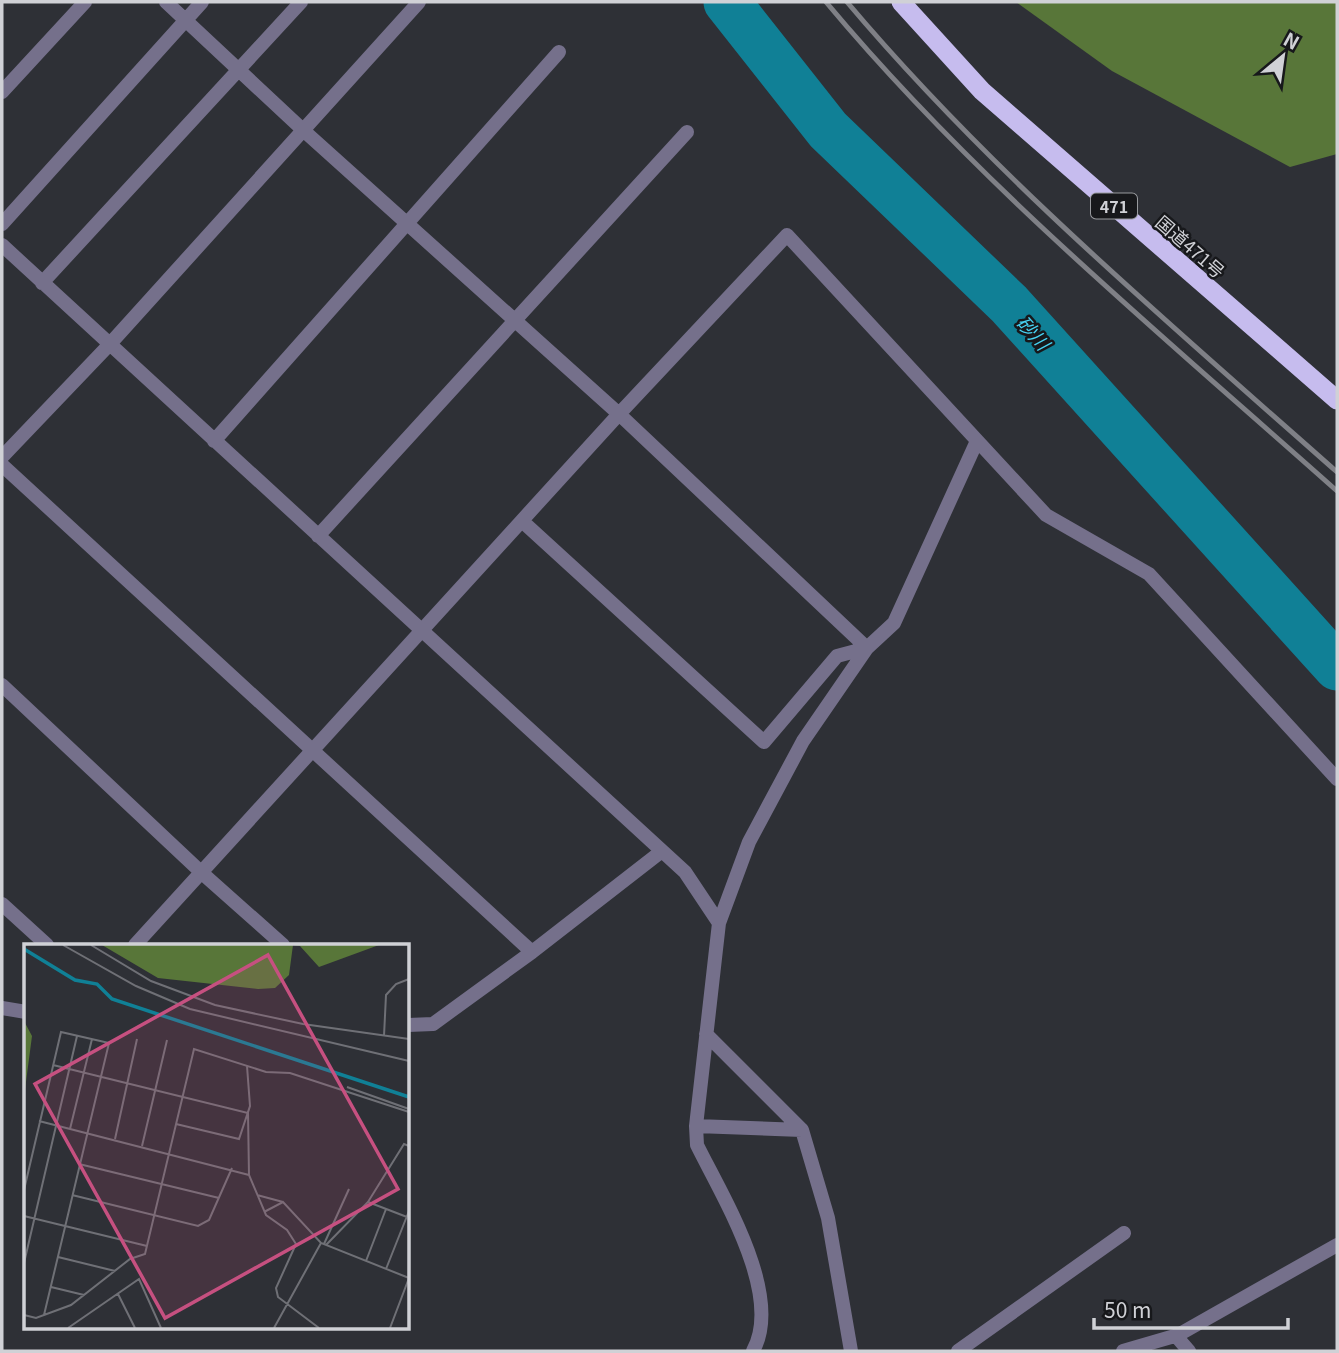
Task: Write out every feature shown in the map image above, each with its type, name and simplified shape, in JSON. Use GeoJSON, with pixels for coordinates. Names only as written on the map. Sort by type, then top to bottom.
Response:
{"type":"FeatureCollection","features":[{"type":"Feature","properties":{"kind":"highway","name":"国道471号"},"geometry":{"type":"LineString","coordinates":[[901,2],[982,91],[1337,400]]}},
{"type":"Feature","properties":{"kind":"street"},"geometry":{"type":"LineString","coordinates":[[2,92],[85,2]]}},
{"type":"Feature","properties":{"kind":"street"},"geometry":{"type":"LineString","coordinates":[[166,2],[303,130],[619,414],[867,648]]}},
{"type":"Feature","properties":{"kind":"street"},"geometry":{"type":"LineString","coordinates":[[2,224],[202,2]]}},
{"type":"Feature","properties":{"kind":"street"},"geometry":{"type":"LineString","coordinates":[[42,283],[301,2]]}},
{"type":"Feature","properties":{"kind":"street"},"geometry":{"type":"LineString","coordinates":[[2,457],[109,345],[419,2]]}},
{"type":"Feature","properties":{"kind":"street"},"geometry":{"type":"LineString","coordinates":[[214,441],[559,52]]}},
{"type":"Feature","properties":{"kind":"street"},"geometry":{"type":"LineString","coordinates":[[318,536],[687,132]]}},
{"type":"Feature","properties":{"kind":"street"},"geometry":{"type":"LineString","coordinates":[[136,944],[619,414],[788,235],[1046,515],[1149,574],[1337,779]]}},
{"type":"Feature","properties":{"kind":"street"},"geometry":{"type":"LineString","coordinates":[[2,245],[685,872],[719,923]]}},
{"type":"Feature","properties":{"kind":"street"},"geometry":{"type":"LineString","coordinates":[[752,1351],[757,1343],[761,1315],[752,1260],[697,1144],[696,1126],[719,923],[749,842],[803,740],[867,648],[894,623],[977,440]]}},
{"type":"Feature","properties":{"kind":"street"},"geometry":{"type":"LineString","coordinates":[[2,465],[533,953]]}},
{"type":"Feature","properties":{"kind":"street"},"geometry":{"type":"LineString","coordinates":[[522,521],[764,742],[837,656],[867,648]]}},
{"type":"Feature","properties":{"kind":"street"},"geometry":{"type":"LineString","coordinates":[[2,685],[202,873],[282,944]]}},
{"type":"Feature","properties":{"kind":"street"},"geometry":{"type":"LineString","coordinates":[[410,1025],[433,1024],[533,953],[662,851]]}},
{"type":"Feature","properties":{"kind":"street"},"geometry":{"type":"LineString","coordinates":[[2,904],[46,944]]}},
{"type":"Feature","properties":{"kind":"street"},"geometry":{"type":"LineString","coordinates":[[2,1008],[24,1012]]}},
{"type":"Feature","properties":{"kind":"street"},"geometry":{"type":"LineString","coordinates":[[706,1034],[802,1130],[828,1218],[851,1351]]}},
{"type":"Feature","properties":{"kind":"street"},"geometry":{"type":"LineString","coordinates":[[696,1126],[802,1130]]}},
{"type":"Feature","properties":{"kind":"street"},"geometry":{"type":"LineString","coordinates":[[957,1351],[1124,1233]]}},
{"type":"Feature","properties":{"kind":"street"},"geometry":{"type":"LineString","coordinates":[[1123,1351],[1176,1336],[1337,1245]]}},
{"type":"Feature","properties":{"kind":"street"},"geometry":{"type":"LineString","coordinates":[[1176,1336],[1189,1351]]}},
{"type":"Feature","properties":{"kind":"green space"},"geometry":{"type":"Polygon","coordinates":[[[1016,2],[1337,2],[1337,154],[1290,167],[1112,71],[1016,2]]]}},
{"type":"Feature","properties":{"kind":"waterway","name":"砂川"},"geometry":{"type":"LineString","coordinates":[[727,2],[828,130],[1009,304],[1337,667]]}},
{"type":"Feature","properties":{"kind":"railway"},"geometry":{"type":"LineString","coordinates":[[826,2],[884,69],[1008,195],[1072,256],[1337,491]]}},
{"type":"Feature","properties":{"kind":"railway"},"geometry":{"type":"LineString","coordinates":[[847,2],[961,127],[1083,246],[1337,472]]}}]}
